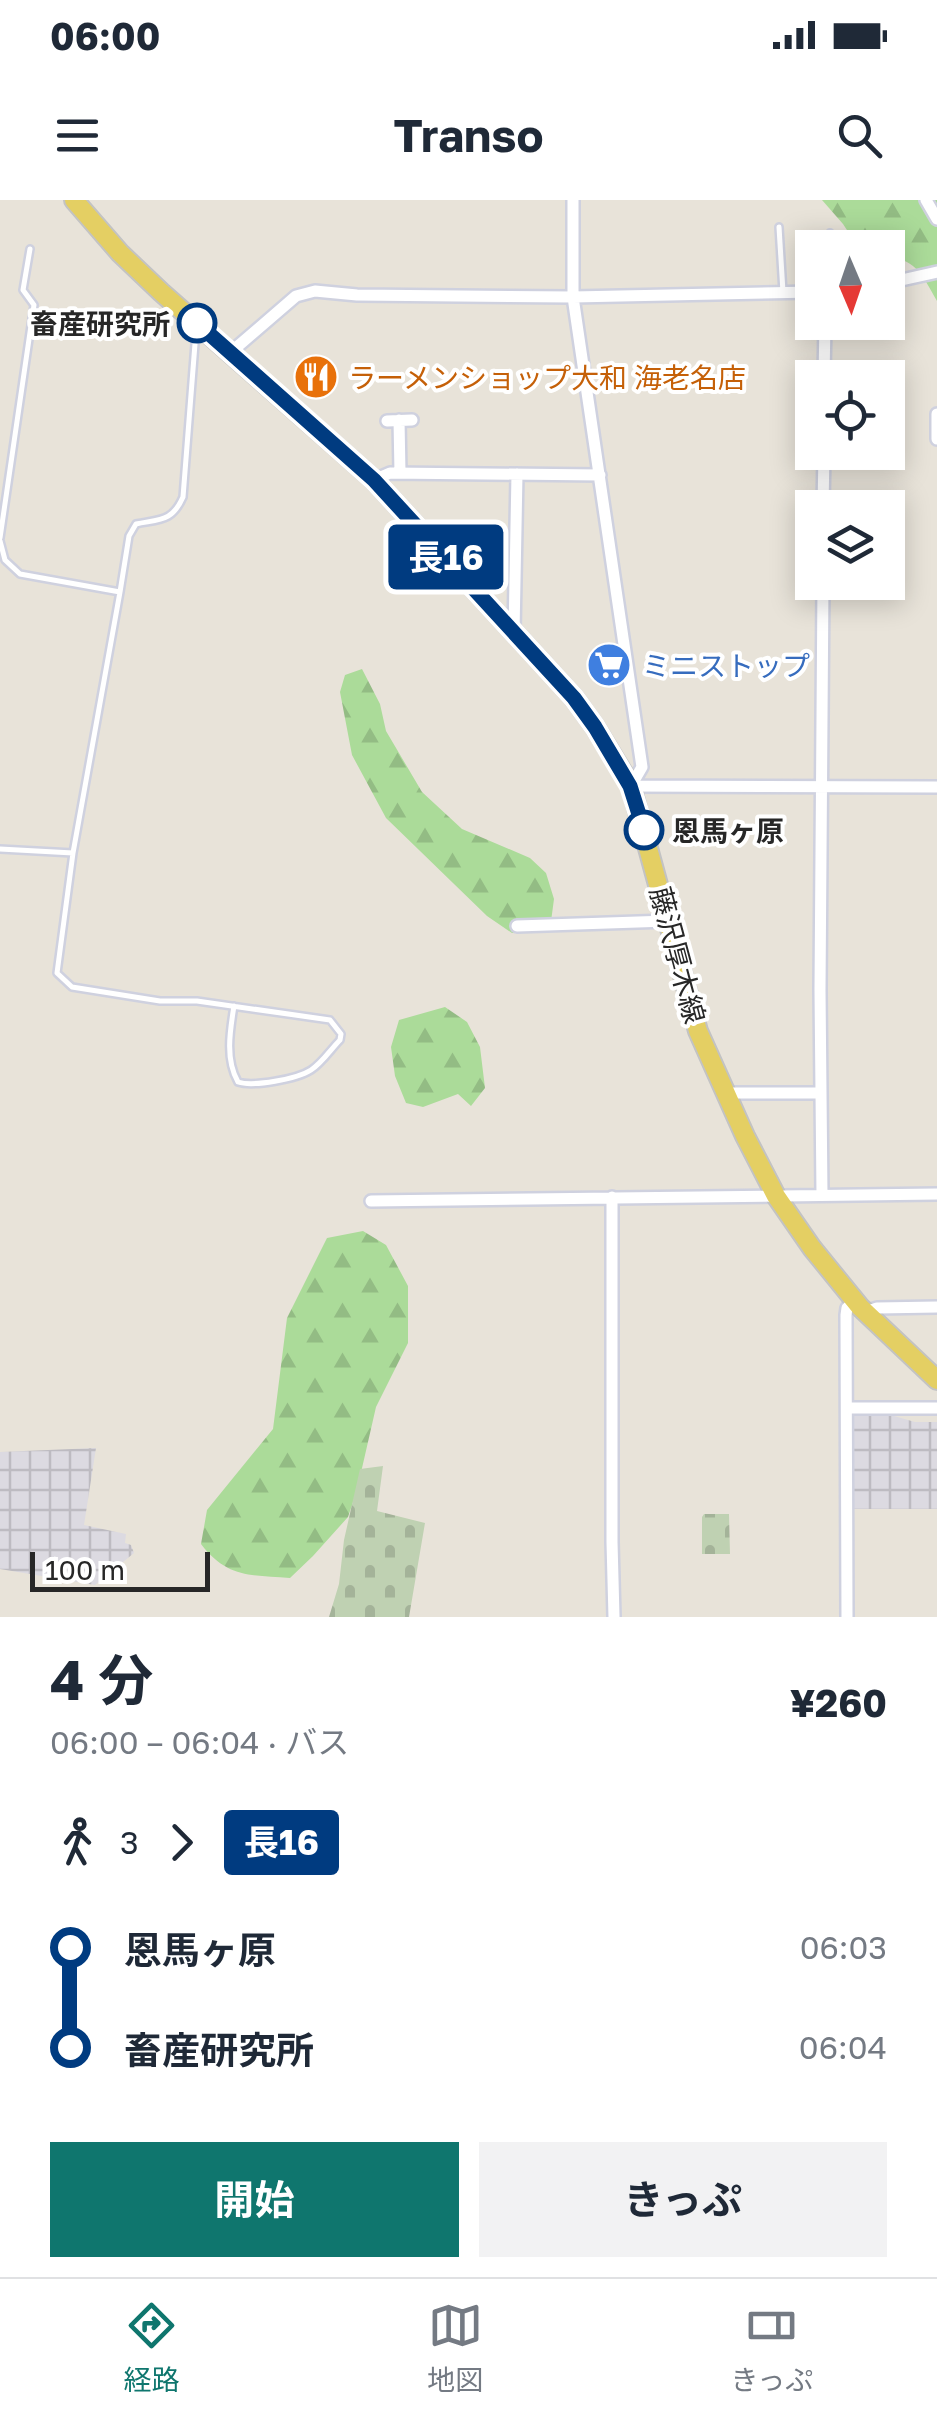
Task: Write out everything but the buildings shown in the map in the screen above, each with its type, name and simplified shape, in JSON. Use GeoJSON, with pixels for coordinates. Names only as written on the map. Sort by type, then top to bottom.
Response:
{"type":"FeatureCollection","features":[{"type":"Feature","properties":{"kind":"main road","name":"藤沢厚木線"},"geometry":{"type":"LineString","coordinates":[[74,200],[120,253],[374,480],[574,698],[630,786],[698,1031],[776,1196],[856,1307],[937,1380]]}},
{"type":"Feature","properties":{"kind":"street"},"geometry":{"type":"LineString","coordinates":[[573,200],[573,297],[642,767],[630,786]]}},
{"type":"Feature","properties":{"kind":"street"},"geometry":{"type":"LineString","coordinates":[[926,200],[937,219]]}},
{"type":"Feature","properties":{"kind":"street"},"geometry":{"type":"LineString","coordinates":[[905,279],[937,272]]}},
{"type":"Feature","properties":{"kind":"street"},"geometry":{"type":"LineString","coordinates":[[231,352],[303,292],[573,297],[795,292]]}},
{"type":"Feature","properties":{"kind":"street"},"geometry":{"type":"LineString","coordinates":[[937,414],[937,438]]}},
{"type":"Feature","properties":{"kind":"street"},"geometry":{"type":"LineString","coordinates":[[399,420],[400,473]]}},
{"type":"Feature","properties":{"kind":"street"},"geometry":{"type":"LineString","coordinates":[[374,480],[390,473],[600,475]]}},
{"type":"Feature","properties":{"kind":"street"},"geometry":{"type":"LineString","coordinates":[[514,633],[518,474]]}},
{"type":"Feature","properties":{"kind":"street"},"geometry":{"type":"LineString","coordinates":[[822,600],[822,1194]]}},
{"type":"Feature","properties":{"kind":"street"},"geometry":{"type":"LineString","coordinates":[[630,786],[937,788]]}},
{"type":"Feature","properties":{"kind":"street"},"geometry":{"type":"LineString","coordinates":[[518,926],[668,921]]}},
{"type":"Feature","properties":{"kind":"street"},"geometry":{"type":"LineString","coordinates":[[725,1093],[821,1092]]}},
{"type":"Feature","properties":{"kind":"street"},"geometry":{"type":"LineString","coordinates":[[371,1202],[937,1194]]}},
{"type":"Feature","properties":{"kind":"street"},"geometry":{"type":"LineString","coordinates":[[612,1198],[614,1617]]}},
{"type":"Feature","properties":{"kind":"street"},"geometry":{"type":"LineString","coordinates":[[847,1617],[848,1408],[856,1307],[937,1307]]}},
{"type":"Feature","properties":{"kind":"street"},"geometry":{"type":"LineString","coordinates":[[848,1408],[937,1408]]}},
{"type":"Feature","properties":{"kind":"lane"},"geometry":{"type":"LineString","coordinates":[[779,227],[782,292]]}},
{"type":"Feature","properties":{"kind":"lane"},"geometry":{"type":"LineString","coordinates":[[30,249],[22,290],[34,305],[0,540],[5,560],[20,574],[120,592]]}},
{"type":"Feature","properties":{"kind":"lane"},"geometry":{"type":"LineString","coordinates":[[197,323],[183,497],[177,511],[136,524],[129,536],[73,853],[56,974],[72,987],[160,1001],[234,1006],[330,1020],[341,1034],[340,1040],[312,1069],[297,1076],[238,1082],[232,1071],[230,1036],[234,1006]]}},
{"type":"Feature","properties":{"kind":"lane"},"geometry":{"type":"LineString","coordinates":[[0,849],[73,853]]}},
{"type":"Feature","properties":{"kind":"shaded area"},"geometry":{"type":"Polygon","coordinates":[[[880,1412],[915,1422],[937,1422],[937,1509],[852,1509],[852,1413],[880,1412]]]}},
{"type":"Feature","properties":{"kind":"shaded area"},"geometry":{"type":"Polygon","coordinates":[[[96,1448],[84,1525],[126,1534],[125,1543],[131,1545],[134,1553],[95,1585],[0,1569],[0,1452],[96,1448]]]}},
{"type":"Feature","properties":{"kind":"green space"},"geometry":{"type":"Polygon","coordinates":[[[822,200],[937,200],[937,301],[918,271],[905,262],[905,230],[847,230],[822,200]]]}},
{"type":"Feature","properties":{"kind":"green space"},"geometry":{"type":"Polygon","coordinates":[[[362,669],[380,704],[386,731],[422,792],[462,829],[530,858],[546,873],[554,899],[550,929],[512,933],[487,916],[386,818],[352,755],[340,692],[345,675],[362,669]]]}},
{"type":"Feature","properties":{"kind":"green space"},"geometry":{"type":"Polygon","coordinates":[[[445,1007],[467,1022],[480,1047],[485,1088],[471,1106],[458,1094],[423,1107],[406,1103],[395,1076],[391,1047],[399,1020],[445,1007]]]}},
{"type":"Feature","properties":{"kind":"green space"},"geometry":{"type":"Polygon","coordinates":[[[363,1231],[386,1245],[408,1286],[408,1343],[376,1407],[348,1517],[290,1578],[240,1573],[220,1563],[201,1544],[207,1510],[273,1429],[287,1318],[327,1238],[363,1231]]]}},
{"type":"Feature","properties":{"kind":"green space"},"geometry":{"type":"Polygon","coordinates":[[[383,1466],[377,1511],[425,1523],[409,1617],[329,1617],[339,1584],[360,1469],[383,1466]]]}},
{"type":"Feature","properties":{"kind":"green space"},"geometry":{"type":"Polygon","coordinates":[[[704,1514],[729,1514],[730,1554],[702,1554],[704,1514]]]}},
{"type":"Feature","properties":{"kind":"bus line","name":"長16"},"geometry":{"type":"LineString","coordinates":[[197,323],[374,480],[574,698],[617,760],[644,830]]}},
{"type":"Feature","properties":{"kind":"place","name":"畜産研究所"},"geometry":{"type":"Point","coordinates":[197,323]}},
{"type":"Feature","properties":{"kind":"place","name":"ラーメンショップ大和 海老名店"},"geometry":{"type":"Point","coordinates":[316,377]}},
{"type":"Feature","properties":{"kind":"place","name":"ミニストップ"},"geometry":{"type":"Point","coordinates":[609,665]}},
{"type":"Feature","properties":{"kind":"place","name":"恩馬ヶ原"},"geometry":{"type":"Point","coordinates":[644,830]}}]}
